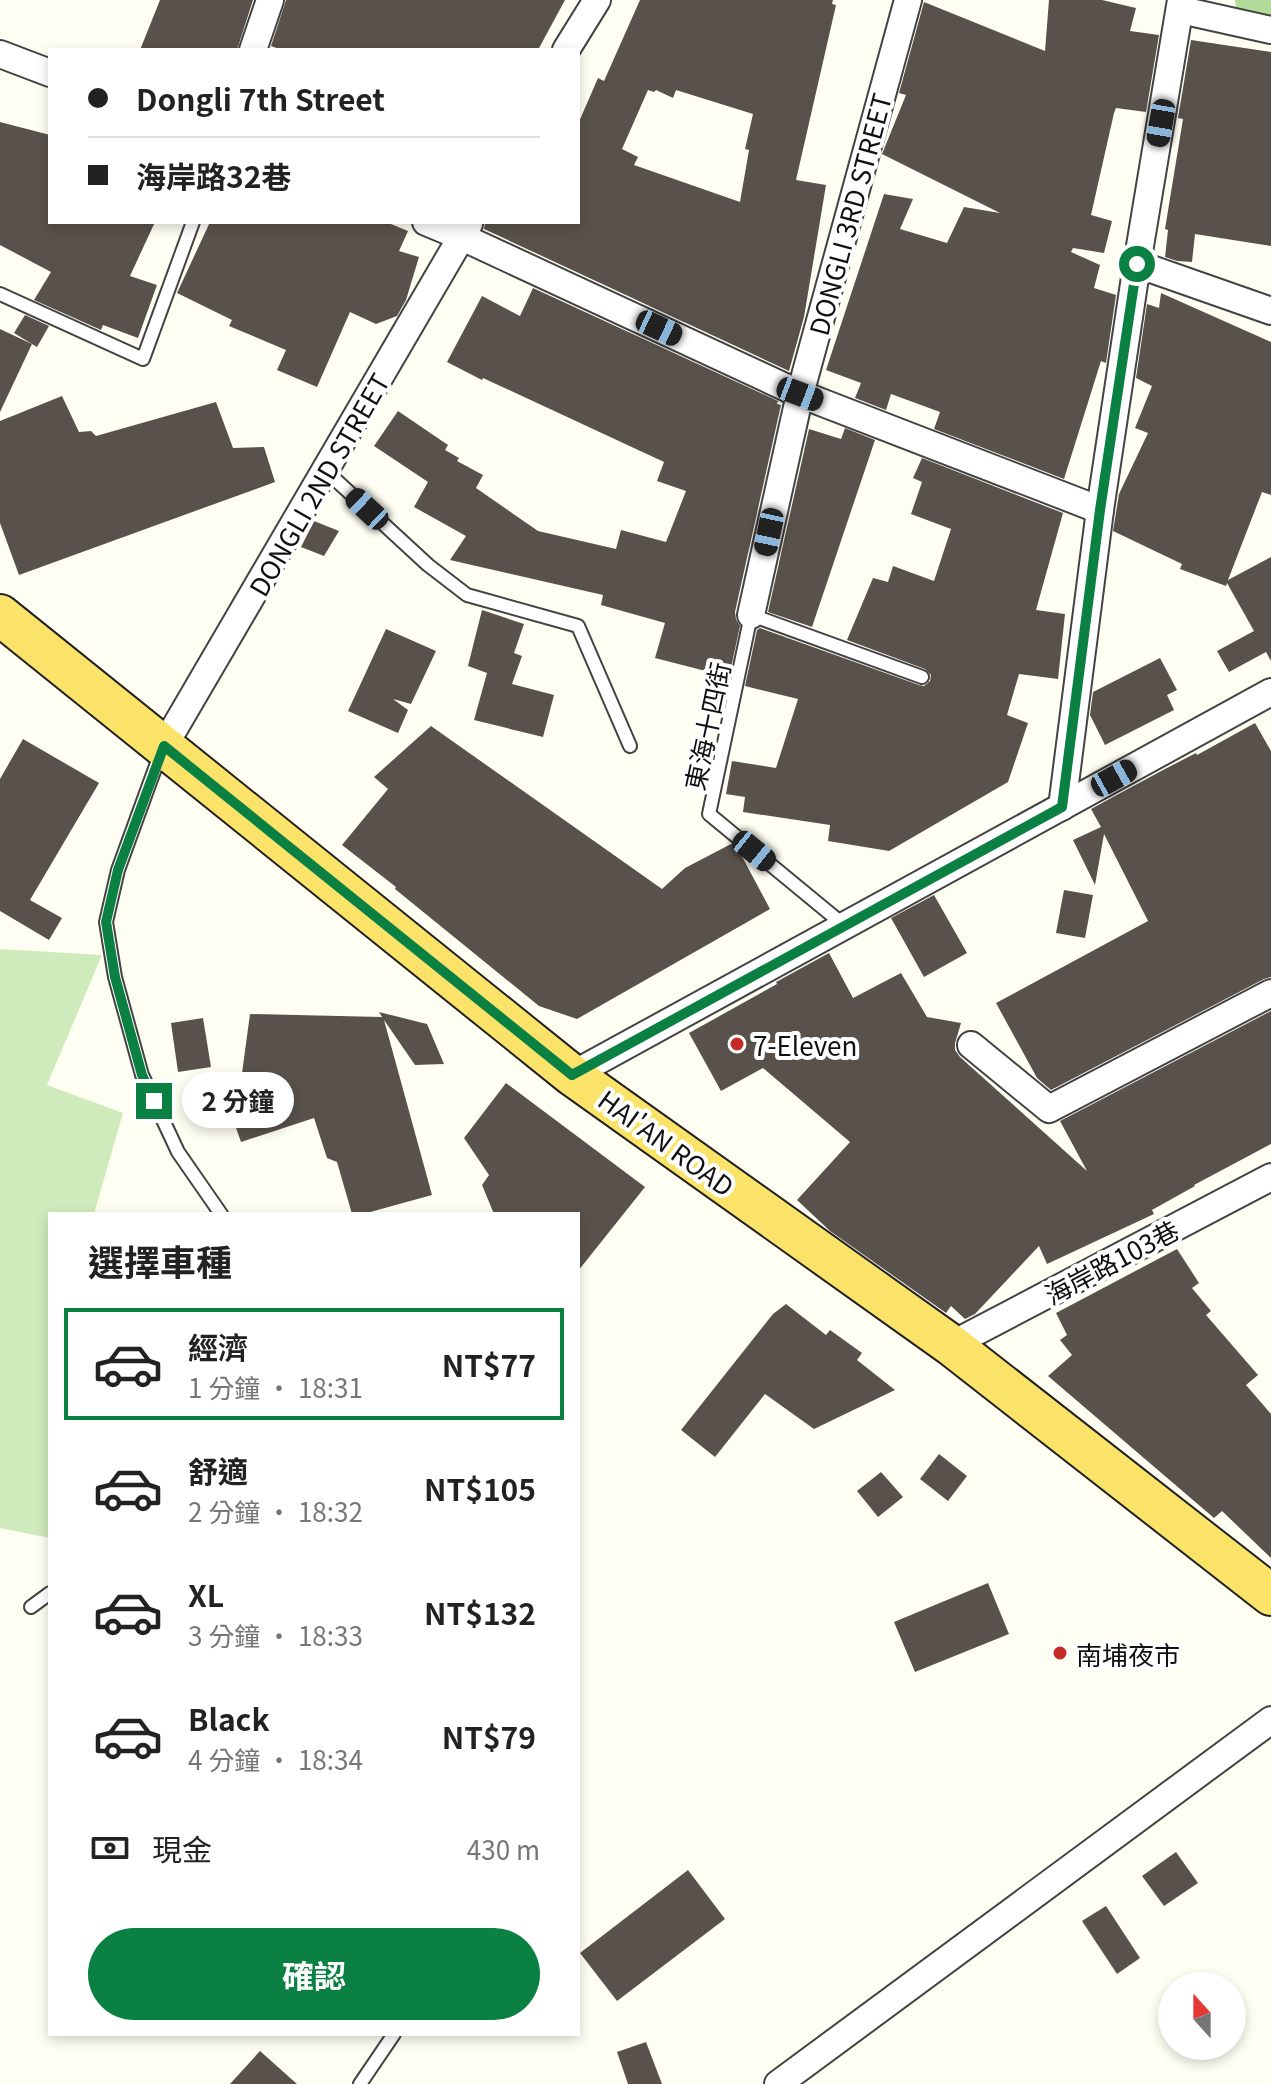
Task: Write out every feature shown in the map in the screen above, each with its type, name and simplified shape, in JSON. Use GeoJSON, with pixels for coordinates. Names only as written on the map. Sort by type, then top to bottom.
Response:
{"type":"FeatureCollection","features":[{"type":"Feature","properties":{"kind":"main road","name":"HAI'AN ROAD"},"geometry":{"type":"LineString","coordinates":[[0,615],[572,1075],[951,1345],[1271,1595]]}},
{"type":"Feature","properties":{"kind":"street"},"geometry":{"type":"LineString","coordinates":[[254,48],[270,0]]}},
{"type":"Feature","properties":{"kind":"street"},"geometry":{"type":"LineString","coordinates":[[567,48],[597,0]]}},
{"type":"Feature","properties":{"kind":"street","name":"DONGLI 3RD STREET"},"geometry":{"type":"LineString","coordinates":[[751,615],[800,394],[908,0]]}},
{"type":"Feature","properties":{"kind":"street"},"geometry":{"type":"LineString","coordinates":[[1062,807],[1100,510],[1137,264],[1181,5],[1271,30]]}},
{"type":"Feature","properties":{"kind":"street"},"geometry":{"type":"LineString","coordinates":[[0,54],[48,72]]}},
{"type":"Feature","properties":{"kind":"street"},"geometry":{"type":"LineString","coordinates":[[436,224],[466,230],[800,394],[1100,510]]}},
{"type":"Feature","properties":{"kind":"street","name":"DONGLI 2ND STREET"},"geometry":{"type":"LineString","coordinates":[[164,746],[466,230]]}},
{"type":"Feature","properties":{"kind":"street"},"geometry":{"type":"LineString","coordinates":[[1137,264],[1271,311]]}},
{"type":"Feature","properties":{"kind":"street"},"geometry":{"type":"LineString","coordinates":[[572,1075],[1271,692]]}},
{"type":"Feature","properties":{"kind":"street"},"geometry":{"type":"LineString","coordinates":[[971,1045],[1049,1109],[1271,993]]}},
{"type":"Feature","properties":{"kind":"street","name":"海岸路103巷"},"geometry":{"type":"LineString","coordinates":[[951,1345],[1271,1177]]}},
{"type":"Feature","properties":{"kind":"street"},"geometry":{"type":"LineString","coordinates":[[778,2084],[1271,1720]]}},
{"type":"Feature","properties":{"kind":"lane"},"geometry":{"type":"LineString","coordinates":[[0,294],[143,359],[192,224]]}},
{"type":"Feature","properties":{"kind":"lane"},"geometry":{"type":"LineString","coordinates":[[326,471],[428,565],[467,595],[578,626],[630,746]]}},
{"type":"Feature","properties":{"kind":"lane"},"geometry":{"type":"LineString","coordinates":[[751,615],[922,677]]}},
{"type":"Feature","properties":{"kind":"lane","name":"東海十四街"},"geometry":{"type":"LineString","coordinates":[[751,615],[709,814],[845,926]]}},
{"type":"Feature","properties":{"kind":"lane"},"geometry":{"type":"LineString","coordinates":[[164,746],[118,870],[106,922],[115,977],[142,1075],[178,1152],[220,1212]]}},
{"type":"Feature","properties":{"kind":"lane"},"geometry":{"type":"LineString","coordinates":[[31,1607],[48,1594]]}},
{"type":"Feature","properties":{"kind":"lane"},"geometry":{"type":"LineString","coordinates":[[360,2084],[393,2036]]}},
{"type":"Feature","properties":{"kind":"green space"},"geometry":{"type":"Polygon","coordinates":[[[1235,0],[1271,0],[1271,21],[1237,14],[1235,0]]]}},
{"type":"Feature","properties":{"kind":"green space"},"geometry":{"type":"Polygon","coordinates":[[[0,949],[102,955],[47,1085],[123,1113],[95,1212],[48,1212],[48,1538],[0,1528],[0,949]]]}},
{"type":"Feature","properties":{"kind":"building"},"geometry":{"type":"Polygon","coordinates":[[[160,0],[253,0],[238,48],[141,48],[160,0]]]}},
{"type":"Feature","properties":{"kind":"building"},"geometry":{"type":"Polygon","coordinates":[[[286,0],[565,0],[539,48],[271,46],[286,0]]]}},
{"type":"Feature","properties":{"kind":"building"},"geometry":{"type":"Polygon","coordinates":[[[640,0],[833,0],[832,4],[836,5],[796,180],[826,185],[804,317],[789,371],[484,229],[485,224],[580,224],[580,119],[598,78],[604,81],[640,0]],[[648,90],[622,149],[638,157],[634,165],[740,202],[749,150],[745,149],[753,114],[676,90],[673,98],[656,90],[648,90]]]}},
{"type":"Feature","properties":{"kind":"building"},"geometry":{"type":"Polygon","coordinates":[[[1049,0],[1102,0],[1136,8],[1130,31],[1159,35],[1146,112],[1116,108],[1114,113],[1091,215],[1112,221],[1104,253],[1073,248],[1071,252],[1100,265],[1094,288],[1116,295],[1106,363],[1101,361],[1064,479],[934,429],[940,412],[891,394],[886,410],[855,398],[861,383],[826,370],[884,194],[913,199],[900,229],[947,243],[964,207],[1000,213],[882,154],[906,95],[899,93],[924,2],[1045,51],[1049,0]]]}},
{"type":"Feature","properties":{"kind":"building"},"geometry":{"type":"Polygon","coordinates":[[[1191,40],[1271,52],[1271,246],[1195,234],[1192,262],[1165,257],[1168,230],[1165,229],[1183,119],[1178,118],[1191,40]]]}},
{"type":"Feature","properties":{"kind":"building"},"geometry":{"type":"Polygon","coordinates":[[[0,122],[48,134],[48,224],[154,224],[130,276],[157,285],[138,338],[103,325],[101,330],[34,300],[51,272],[0,245],[0,122]]]}},
{"type":"Feature","properties":{"kind":"building"},"geometry":{"type":"Polygon","coordinates":[[[209,224],[391,224],[408,231],[399,251],[419,257],[406,300],[397,316],[376,324],[350,312],[317,387],[277,370],[286,350],[229,326],[232,320],[177,293],[209,224]]]}},
{"type":"Feature","properties":{"kind":"building"},"geometry":{"type":"Polygon","coordinates":[[[533,288],[781,405],[735,612],[740,626],[729,677],[655,658],[665,623],[601,605],[603,595],[450,560],[466,536],[414,507],[428,482],[374,446],[398,411],[448,445],[445,450],[459,458],[457,461],[483,475],[476,488],[538,531],[616,549],[621,530],[666,542],[686,491],[657,481],[664,462],[447,362],[482,296],[520,316],[533,288]]]}},
{"type":"Feature","properties":{"kind":"building"},"geometry":{"type":"Polygon","coordinates":[[[1161,293],[1271,342],[1271,495],[1262,492],[1228,580],[1271,557],[1271,661],[1266,652],[1229,672],[1217,651],[1254,631],[1227,583],[1226,586],[1180,569],[1182,564],[1113,531],[1119,494],[1148,433],[1135,428],[1152,386],[1136,378],[1147,304],[1159,308],[1161,293]]]}},
{"type":"Feature","properties":{"kind":"building"},"geometry":{"type":"Polygon","coordinates":[[[25,315],[49,326],[37,347],[14,333],[25,315]]]}},
{"type":"Feature","properties":{"kind":"building"},"geometry":{"type":"Polygon","coordinates":[[[0,329],[32,344],[0,412],[0,329]]]}},
{"type":"Feature","properties":{"kind":"building"},"geometry":{"type":"Polygon","coordinates":[[[62,396],[79,432],[91,431],[96,436],[216,402],[233,448],[264,447],[275,482],[19,575],[0,523],[0,421],[62,396]]]}},
{"type":"Feature","properties":{"kind":"building"},"geometry":{"type":"Polygon","coordinates":[[[845,428],[875,440],[812,627],[768,612],[809,429],[841,439],[845,428]]]}},
{"type":"Feature","properties":{"kind":"building"},"geometry":{"type":"Polygon","coordinates":[[[922,458],[1063,513],[1036,610],[1065,614],[1058,679],[1019,674],[1007,715],[1028,723],[1008,782],[889,851],[828,841],[830,825],[743,812],[745,797],[726,794],[732,761],[776,768],[798,699],[745,686],[757,630],[760,628],[919,685],[924,686],[930,681],[931,675],[925,669],[847,640],[873,578],[888,582],[893,566],[934,581],[951,529],[911,514],[922,482],[913,478],[922,458]]]}},
{"type":"Feature","properties":{"kind":"building"},"geometry":{"type":"Polygon","coordinates":[[[314,521],[339,531],[324,556],[301,547],[314,521]]]}},
{"type":"Feature","properties":{"kind":"building"},"geometry":{"type":"Polygon","coordinates":[[[482,610],[524,624],[514,653],[522,656],[512,684],[554,695],[543,737],[474,720],[487,673],[468,666],[482,610]]]}},
{"type":"Feature","properties":{"kind":"building"},"geometry":{"type":"Polygon","coordinates":[[[386,629],[436,651],[411,704],[393,699],[408,710],[398,733],[348,711],[386,629]]]}},
{"type":"Feature","properties":{"kind":"building"},"geometry":{"type":"Polygon","coordinates":[[[1160,658],[1177,690],[1167,695],[1174,710],[1105,745],[1090,715],[1093,692],[1160,658]]]}},
{"type":"Feature","properties":{"kind":"building"},"geometry":{"type":"Polygon","coordinates":[[[1255,723],[1271,751],[1271,977],[1051,1090],[1037,1078],[996,1003],[1148,921],[1104,834],[1095,885],[1073,840],[1101,827],[1091,809],[1255,723]]]}},
{"type":"Feature","properties":{"kind":"building"},"geometry":{"type":"Polygon","coordinates":[[[431,726],[662,889],[685,868],[731,844],[738,849],[770,909],[577,1019],[539,1006],[342,845],[388,789],[374,777],[431,726]]]}},
{"type":"Feature","properties":{"kind":"building"},"geometry":{"type":"Polygon","coordinates":[[[23,739],[99,783],[30,900],[62,918],[49,940],[0,911],[0,779],[23,739]]]}},
{"type":"Feature","properties":{"kind":"building"},"geometry":{"type":"Polygon","coordinates":[[[1064,890],[1093,895],[1085,938],[1056,933],[1064,890]]]}},
{"type":"Feature","properties":{"kind":"building"},"geometry":{"type":"Polygon","coordinates":[[[934,895],[967,953],[924,977],[891,918],[934,895]]]}},
{"type":"Feature","properties":{"kind":"building"},"geometry":{"type":"Polygon","coordinates":[[[829,953],[853,998],[901,973],[927,1017],[961,1023],[955,1043],[960,1057],[1087,1171],[1060,1121],[1271,1011],[1271,1144],[1152,1210],[1154,1214],[1047,1264],[1039,1246],[975,1314],[965,1319],[951,1306],[946,1313],[830,1231],[797,1200],[850,1142],[763,1068],[721,1091],[689,1033],[829,953]]]}},
{"type":"Feature","properties":{"kind":"building"},"geometry":{"type":"Polygon","coordinates":[[[379,1012],[427,1024],[444,1064],[415,1065],[384,1020],[432,1195],[370,1212],[351,1212],[337,1162],[327,1158],[314,1118],[241,1142],[235,1125],[250,1014],[382,1017],[379,1012]]]}},
{"type":"Feature","properties":{"kind":"building"},"geometry":{"type":"Polygon","coordinates":[[[203,1018],[211,1067],[178,1072],[171,1023],[203,1018]]]}},
{"type":"Feature","properties":{"kind":"building"},"geometry":{"type":"Polygon","coordinates":[[[506,1083],[645,1187],[580,1268],[580,1212],[493,1212],[482,1185],[489,1175],[464,1138],[506,1083]]]}},
{"type":"Feature","properties":{"kind":"building"},"geometry":{"type":"Polygon","coordinates":[[[1177,1249],[1199,1283],[1192,1288],[1211,1311],[1206,1315],[1258,1375],[1246,1385],[1271,1414],[1271,1558],[1222,1511],[1214,1518],[1048,1376],[1072,1355],[1060,1340],[1067,1335],[1056,1313],[1177,1249]]]}},
{"type":"Feature","properties":{"kind":"building"},"geometry":{"type":"Polygon","coordinates":[[[786,1304],[826,1335],[830,1330],[862,1353],[857,1360],[895,1390],[814,1429],[765,1394],[715,1457],[681,1430],[773,1314],[786,1304]]]}},
{"type":"Feature","properties":{"kind":"building"},"geometry":{"type":"Polygon","coordinates":[[[939,1454],[967,1476],[948,1501],[920,1479],[939,1454]]]}},
{"type":"Feature","properties":{"kind":"building"},"geometry":{"type":"Polygon","coordinates":[[[881,1472],[903,1497],[878,1517],[857,1491],[881,1472]]]}},
{"type":"Feature","properties":{"kind":"building"},"geometry":{"type":"Polygon","coordinates":[[[988,1583],[1009,1634],[915,1672],[894,1622],[988,1583]]]}},
{"type":"Feature","properties":{"kind":"building"},"geometry":{"type":"Polygon","coordinates":[[[1176,1852],[1198,1883],[1164,1906],[1142,1876],[1176,1852]]]}},
{"type":"Feature","properties":{"kind":"building"},"geometry":{"type":"Polygon","coordinates":[[[688,1870],[725,1919],[617,2001],[580,1953],[688,1870]]]}},
{"type":"Feature","properties":{"kind":"building"},"geometry":{"type":"Polygon","coordinates":[[[1106,1906],[1140,1958],[1117,1974],[1082,1921],[1106,1906]]]}},
{"type":"Feature","properties":{"kind":"building"},"geometry":{"type":"Polygon","coordinates":[[[646,2042],[662,2084],[628,2084],[617,2052],[646,2042]]]}},
{"type":"Feature","properties":{"kind":"building"},"geometry":{"type":"Polygon","coordinates":[[[260,2051],[297,2084],[230,2084],[260,2051]]]}},
{"type":"Feature","properties":{"kind":"place","name":"7-Eleven"},"geometry":{"type":"Point","coordinates":[737,1044]}},
{"type":"Feature","properties":{"kind":"place","name":"南埔夜市"},"geometry":{"type":"Point","coordinates":[1060,1653]}},
{"type":"Feature","properties":{"kind":"route"},"geometry":{"type":"LineString","coordinates":[[154,1101],[142,1075],[115,977],[106,922],[118,870],[164,746],[572,1075],[1062,807],[1100,510],[1137,264]]}}]}
